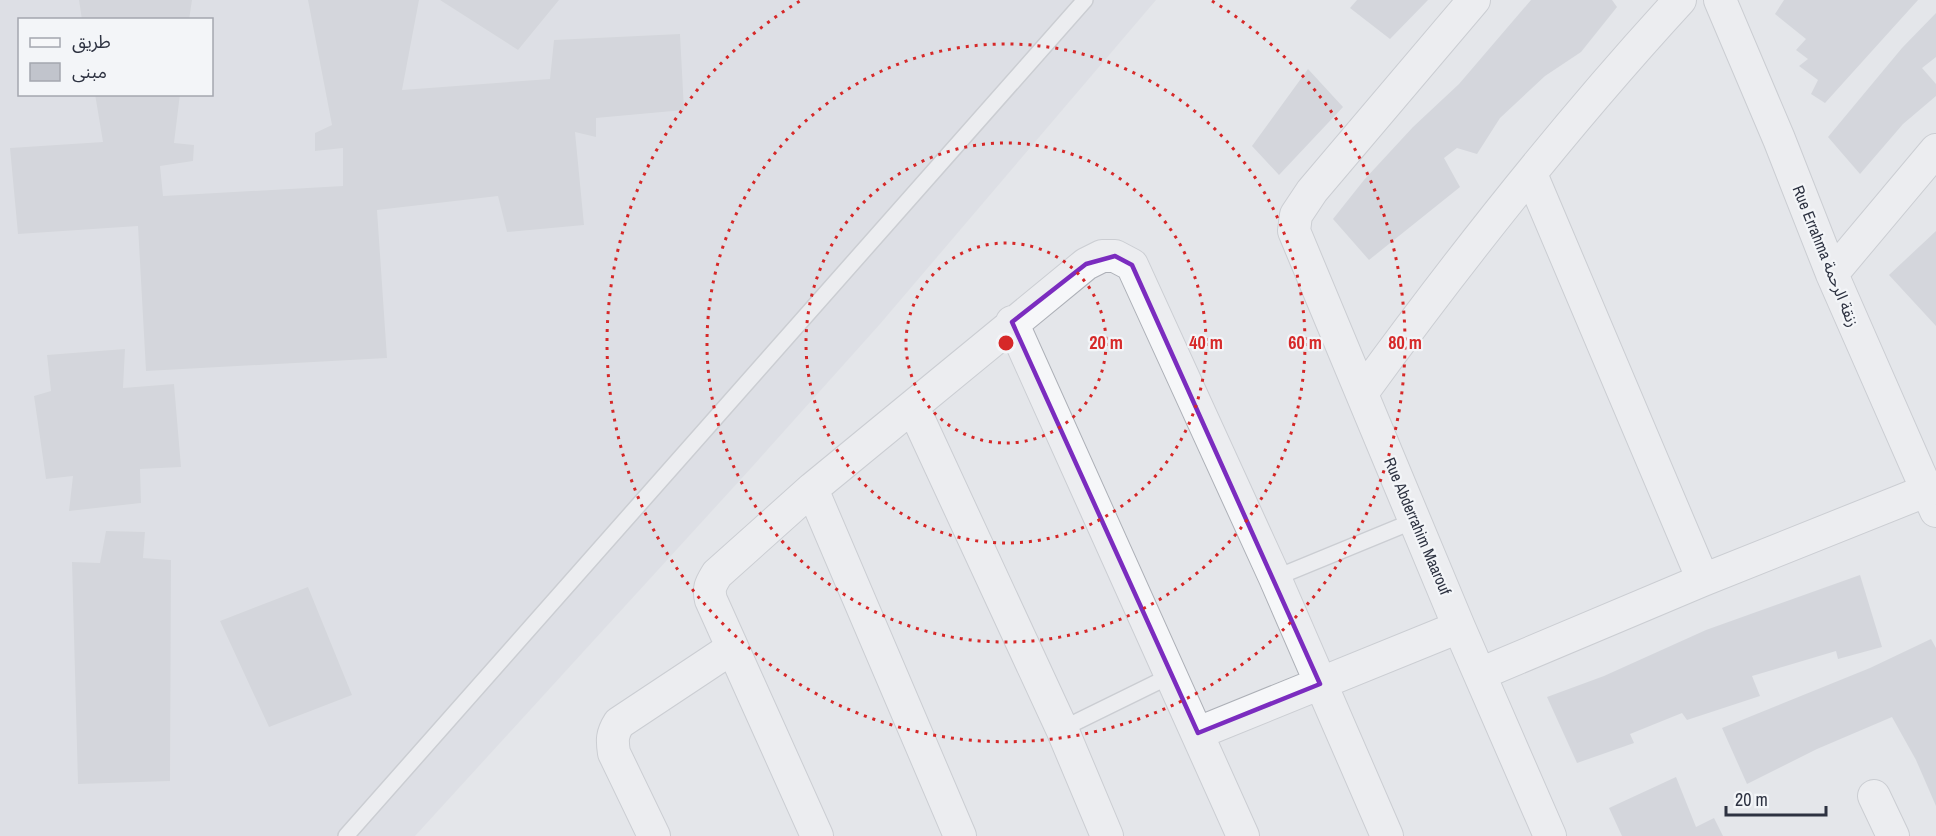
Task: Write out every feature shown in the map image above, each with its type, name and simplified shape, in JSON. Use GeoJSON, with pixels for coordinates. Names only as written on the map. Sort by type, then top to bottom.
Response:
{"type":"FeatureCollection","features":[{"type":"Feature","properties":{"kind":"street","name":"Rue Abderrahim Maarouf"},"geometry":{"type":"LineString","coordinates":[[1474,0],[1312,191],[1296,215],[1294,225],[1296,239],[1550,836]]}},
{"type":"Feature","properties":{"kind":"street"},"geometry":{"type":"LineString","coordinates":[[1362,393],[1484,230],[1680,0]]}},
{"type":"Feature","properties":{"kind":"street","name":"Rue Errahma زنقة الرحمة"},"geometry":{"type":"LineString","coordinates":[[1719,0],[1779,139],[1832,274],[1932,501]]}},
{"type":"Feature","properties":{"kind":"street"},"geometry":{"type":"LineString","coordinates":[[1832,274],[1936,150]]}},
{"type":"Feature","properties":{"kind":"street"},"geometry":{"type":"LineString","coordinates":[[1531,174],[1703,580]]}},
{"type":"Feature","properties":{"kind":"street"},"geometry":{"type":"LineString","coordinates":[[817,836],[711,600],[708,590],[710,584],[717,574],[812,489],[1012,322],[1086,264],[1102,256],[1115,256],[1132,265],[1275,578],[1387,836]]}},
{"type":"Feature","properties":{"kind":"street"},"geometry":{"type":"LineString","coordinates":[[1012,322],[1243,836]]}},
{"type":"Feature","properties":{"kind":"street"},"geometry":{"type":"LineString","coordinates":[[913,407],[1062,729],[1107,836]]}},
{"type":"Feature","properties":{"kind":"street"},"geometry":{"type":"LineString","coordinates":[[812,489],[960,836]]}},
{"type":"Feature","properties":{"kind":"street"},"geometry":{"type":"LineString","coordinates":[[1480,674],[1703,580],[1932,501]]}},
{"type":"Feature","properties":{"kind":"street"},"geometry":{"type":"LineString","coordinates":[[1198,733],[1460,627]]}},
{"type":"Feature","properties":{"kind":"street"},"geometry":{"type":"LineString","coordinates":[[654,836],[614,753],[613,733],[619,723],[732,648]]}},
{"type":"Feature","properties":{"kind":"street"},"geometry":{"type":"LineString","coordinates":[[1874,796],[1893,836]]}},
{"type":"Feature","properties":{"kind":"lane"},"geometry":{"type":"LineString","coordinates":[[346,836],[1086,0]]}},
{"type":"Feature","properties":{"kind":"lane"},"geometry":{"type":"LineString","coordinates":[[1275,578],[1416,520]]}},
{"type":"Feature","properties":{"kind":"lane"},"geometry":{"type":"LineString","coordinates":[[1062,729],[1172,675]]}},
{"type":"Feature","properties":{"kind":"highlighted area"},"geometry":{"type":"Polygon","coordinates":[[[1115,256],[1132,265],[1320,684],[1198,733],[1012,322],[1086,264],[1115,256]]]}},
{"type":"Feature","properties":{"kind":"shaded area"},"geometry":{"type":"Polygon","coordinates":[[[0,0],[1156,0],[880,324],[415,836],[0,836],[0,0]]]}},
{"type":"Feature","properties":{"kind":"building"},"geometry":{"type":"Polygon","coordinates":[[[79,0],[192,0],[189,18],[82,18],[79,0]]]}},
{"type":"Feature","properties":{"kind":"building"},"geometry":{"type":"Polygon","coordinates":[[[308,0],[419,0],[402,90],[550,79],[554,40],[680,34],[684,110],[596,118],[596,137],[575,132],[584,225],[507,232],[498,196],[377,210],[387,358],[146,371],[138,226],[18,234],[10,148],[103,142],[95,96],[180,96],[174,143],[194,145],[193,161],[160,166],[163,196],[343,186],[343,148],[315,151],[315,133],[332,125],[308,0]]]}},
{"type":"Feature","properties":{"kind":"building"},"geometry":{"type":"Polygon","coordinates":[[[440,0],[559,0],[518,50],[440,0]]]}},
{"type":"Feature","properties":{"kind":"building"},"geometry":{"type":"Polygon","coordinates":[[[1357,0],[1428,0],[1390,39],[1350,8],[1357,0]]]}},
{"type":"Feature","properties":{"kind":"building"},"geometry":{"type":"Polygon","coordinates":[[[1531,0],[1612,0],[1617,7],[1581,52],[1545,76],[1500,118],[1477,154],[1457,148],[1444,158],[1460,187],[1369,260],[1333,219],[1364,180],[1413,127],[1459,84],[1531,0]]]}},
{"type":"Feature","properties":{"kind":"building"},"geometry":{"type":"Polygon","coordinates":[[[1784,0],[1918,0],[1825,103],[1811,94],[1818,80],[1799,66],[1808,59],[1796,50],[1806,39],[1775,14],[1784,0]]]}},
{"type":"Feature","properties":{"kind":"building"},"geometry":{"type":"Polygon","coordinates":[[[1936,13],[1936,57],[1922,68],[1936,84],[1936,96],[1903,124],[1860,174],[1828,137],[1902,48],[1936,13]]]}},
{"type":"Feature","properties":{"kind":"building"},"geometry":{"type":"Polygon","coordinates":[[[1308,69],[1343,107],[1279,175],[1252,146],[1308,69]]]}},
{"type":"Feature","properties":{"kind":"building"},"geometry":{"type":"Polygon","coordinates":[[[1936,231],[1936,326],[1889,275],[1936,231]]]}},
{"type":"Feature","properties":{"kind":"building"},"geometry":{"type":"Polygon","coordinates":[[[125,349],[123,388],[174,384],[181,467],[140,469],[141,503],[69,511],[73,476],[46,479],[34,396],[51,391],[47,355],[125,349]]]}},
{"type":"Feature","properties":{"kind":"building"},"geometry":{"type":"Polygon","coordinates":[[[106,531],[145,532],[143,558],[171,560],[170,781],[78,784],[72,562],[100,563],[106,531]]]}},
{"type":"Feature","properties":{"kind":"building"},"geometry":{"type":"Polygon","coordinates":[[[1860,575],[1882,647],[1838,659],[1836,651],[1752,676],[1760,696],[1687,720],[1682,713],[1630,734],[1634,743],[1577,763],[1547,697],[1604,676],[1706,630],[1860,575]]]}},
{"type":"Feature","properties":{"kind":"building"},"geometry":{"type":"Polygon","coordinates":[[[308,587],[352,695],[269,727],[220,621],[308,587]]]}},
{"type":"Feature","properties":{"kind":"building"},"geometry":{"type":"Polygon","coordinates":[[[1931,639],[1936,648],[1936,806],[1916,760],[1892,717],[1817,749],[1747,784],[1722,728],[1870,668],[1931,639]]]}},
{"type":"Feature","properties":{"kind":"building"},"geometry":{"type":"Polygon","coordinates":[[[1676,777],[1696,827],[1714,818],[1723,836],[1622,836],[1609,808],[1676,777]]]}}]}
